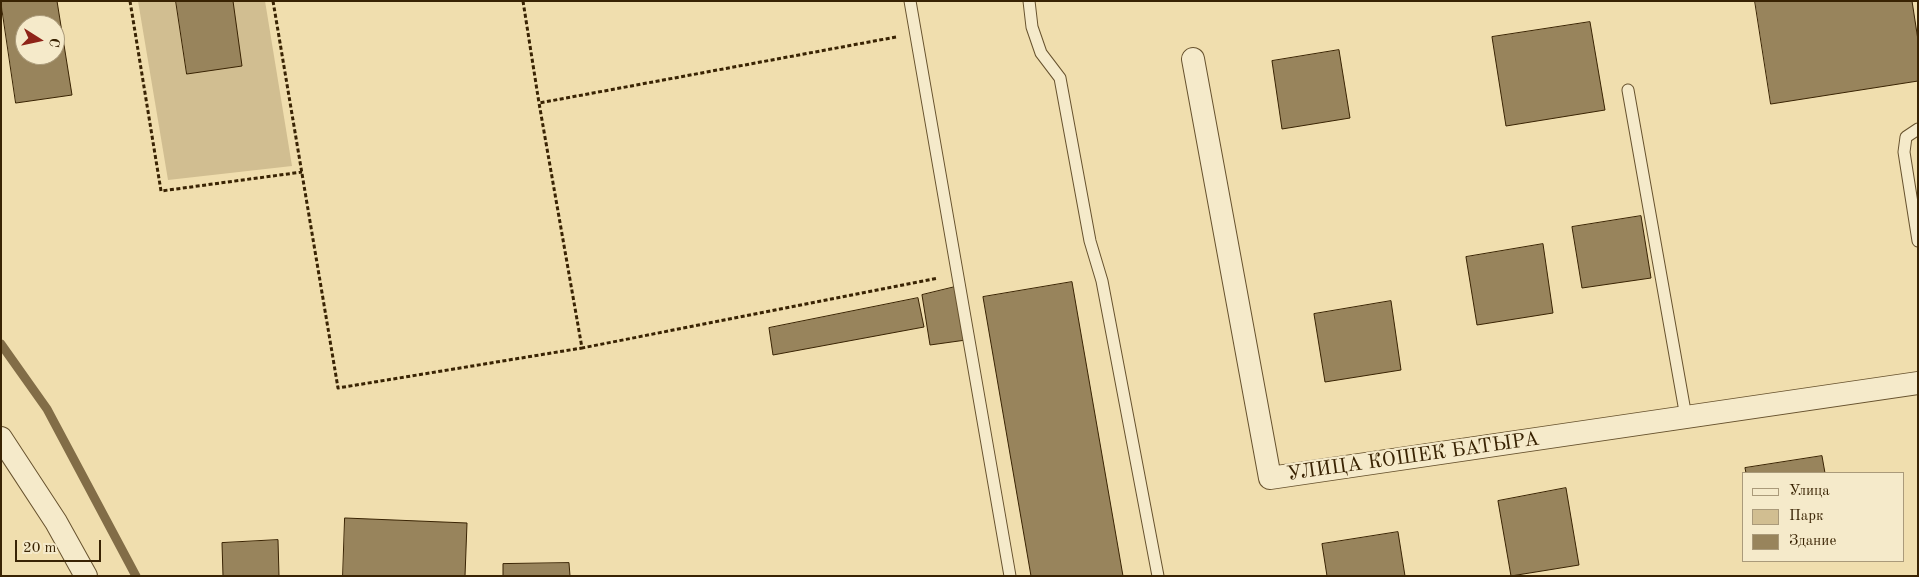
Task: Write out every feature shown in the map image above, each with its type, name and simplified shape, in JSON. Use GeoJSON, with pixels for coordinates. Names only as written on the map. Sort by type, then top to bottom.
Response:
{"type":"FeatureCollection","features":[{"type":"Feature","properties":{"kind":"street","name":"УЛИЦА КОШЕК БАТЫРА"},"geometry":{"type":"LineString","coordinates":[[1192,59],[1270,478],[1918,383]]}},
{"type":"Feature","properties":{"kind":"street"},"geometry":{"type":"LineString","coordinates":[[1,438],[56,522],[86,576]]}},
{"type":"Feature","properties":{"kind":"lane"},"geometry":{"type":"LineString","coordinates":[[910,1],[1010,576]]}},
{"type":"Feature","properties":{"kind":"lane"},"geometry":{"type":"LineString","coordinates":[[1029,1],[1032,27],[1041,53],[1060,78],[1090,241],[1102,281],[1158,576]]}},
{"type":"Feature","properties":{"kind":"lane"},"geometry":{"type":"LineString","coordinates":[[1628,90],[1686,417]]}},
{"type":"Feature","properties":{"kind":"lane"},"geometry":{"type":"LineString","coordinates":[[1918,129],[1906,137],[1904,152],[1918,241]]}},
{"type":"Feature","properties":{"kind":"path"},"geometry":{"type":"LineString","coordinates":[[130,1],[161,191],[302,172]]}},
{"type":"Feature","properties":{"kind":"path"},"geometry":{"type":"LineString","coordinates":[[273,1],[338,388],[582,348],[958,274]]}},
{"type":"Feature","properties":{"kind":"path"},"geometry":{"type":"LineString","coordinates":[[523,1],[582,348]]}},
{"type":"Feature","properties":{"kind":"path"},"geometry":{"type":"LineString","coordinates":[[539,103],[916,33]]}},
{"type":"Feature","properties":{"kind":"green space"},"geometry":{"type":"Polygon","coordinates":[[[138,1],[265,1],[292,166],[168,180],[138,1]]]}},
{"type":"Feature","properties":{"kind":"building"},"geometry":{"type":"Polygon","coordinates":[[[1,1],[57,1],[59,15],[15,15],[15,65],[65,65],[65,51],[72,95],[16,103],[1,1]]]}},
{"type":"Feature","properties":{"kind":"building"},"geometry":{"type":"Polygon","coordinates":[[[176,1],[233,1],[242,66],[187,74],[176,1]]]}},
{"type":"Feature","properties":{"kind":"building"},"geometry":{"type":"Polygon","coordinates":[[[1755,1],[1912,1],[1918,40],[1918,81],[1771,104],[1755,1]]]}},
{"type":"Feature","properties":{"kind":"building"},"geometry":{"type":"Polygon","coordinates":[[[1590,22],[1605,110],[1506,126],[1492,37],[1590,22]]]}},
{"type":"Feature","properties":{"kind":"building"},"geometry":{"type":"Polygon","coordinates":[[[1339,50],[1350,118],[1282,129],[1272,61],[1339,50]]]}},
{"type":"Feature","properties":{"kind":"building"},"geometry":{"type":"Polygon","coordinates":[[[1641,216],[1651,278],[1582,288],[1572,227],[1641,216]]]}},
{"type":"Feature","properties":{"kind":"building"},"geometry":{"type":"Polygon","coordinates":[[[1543,244],[1553,313],[1477,325],[1466,257],[1543,244]]]}},
{"type":"Feature","properties":{"kind":"building"},"geometry":{"type":"Polygon","coordinates":[[[1072,282],[1123,576],[1031,576],[983,297],[1072,282]]]}},
{"type":"Feature","properties":{"kind":"building"},"geometry":{"type":"Polygon","coordinates":[[[955,287],[966,340],[930,345],[922,295],[955,287]]]}},
{"type":"Feature","properties":{"kind":"building"},"geometry":{"type":"Polygon","coordinates":[[[918,298],[924,327],[773,355],[769,328],[918,298]]]}},
{"type":"Feature","properties":{"kind":"building"},"geometry":{"type":"Polygon","coordinates":[[[1391,301],[1401,370],[1325,382],[1314,314],[1391,301]]]}},
{"type":"Feature","properties":{"kind":"building"},"geometry":{"type":"Polygon","coordinates":[[[1822,456],[1825,472],[1746,472],[1745,468],[1822,456]]]}},
{"type":"Feature","properties":{"kind":"building"},"geometry":{"type":"Polygon","coordinates":[[[1566,488],[1579,565],[1511,576],[1498,501],[1566,488]]]}},
{"type":"Feature","properties":{"kind":"building"},"geometry":{"type":"Polygon","coordinates":[[[345,518],[467,523],[465,576],[343,576],[345,518]]]}},
{"type":"Feature","properties":{"kind":"building"},"geometry":{"type":"Polygon","coordinates":[[[1398,532],[1405,576],[1327,576],[1322,544],[1398,532]]]}},
{"type":"Feature","properties":{"kind":"building"},"geometry":{"type":"Polygon","coordinates":[[[278,540],[279,576],[223,576],[222,543],[278,540]]]}},
{"type":"Feature","properties":{"kind":"building"},"geometry":{"type":"Polygon","coordinates":[[[569,563],[570,576],[503,576],[503,564],[569,563]]]}},
{"type":"Feature","properties":{"kind":"waterway"},"geometry":{"type":"LineString","coordinates":[[1,344],[47,409],[136,576]]}}]}
